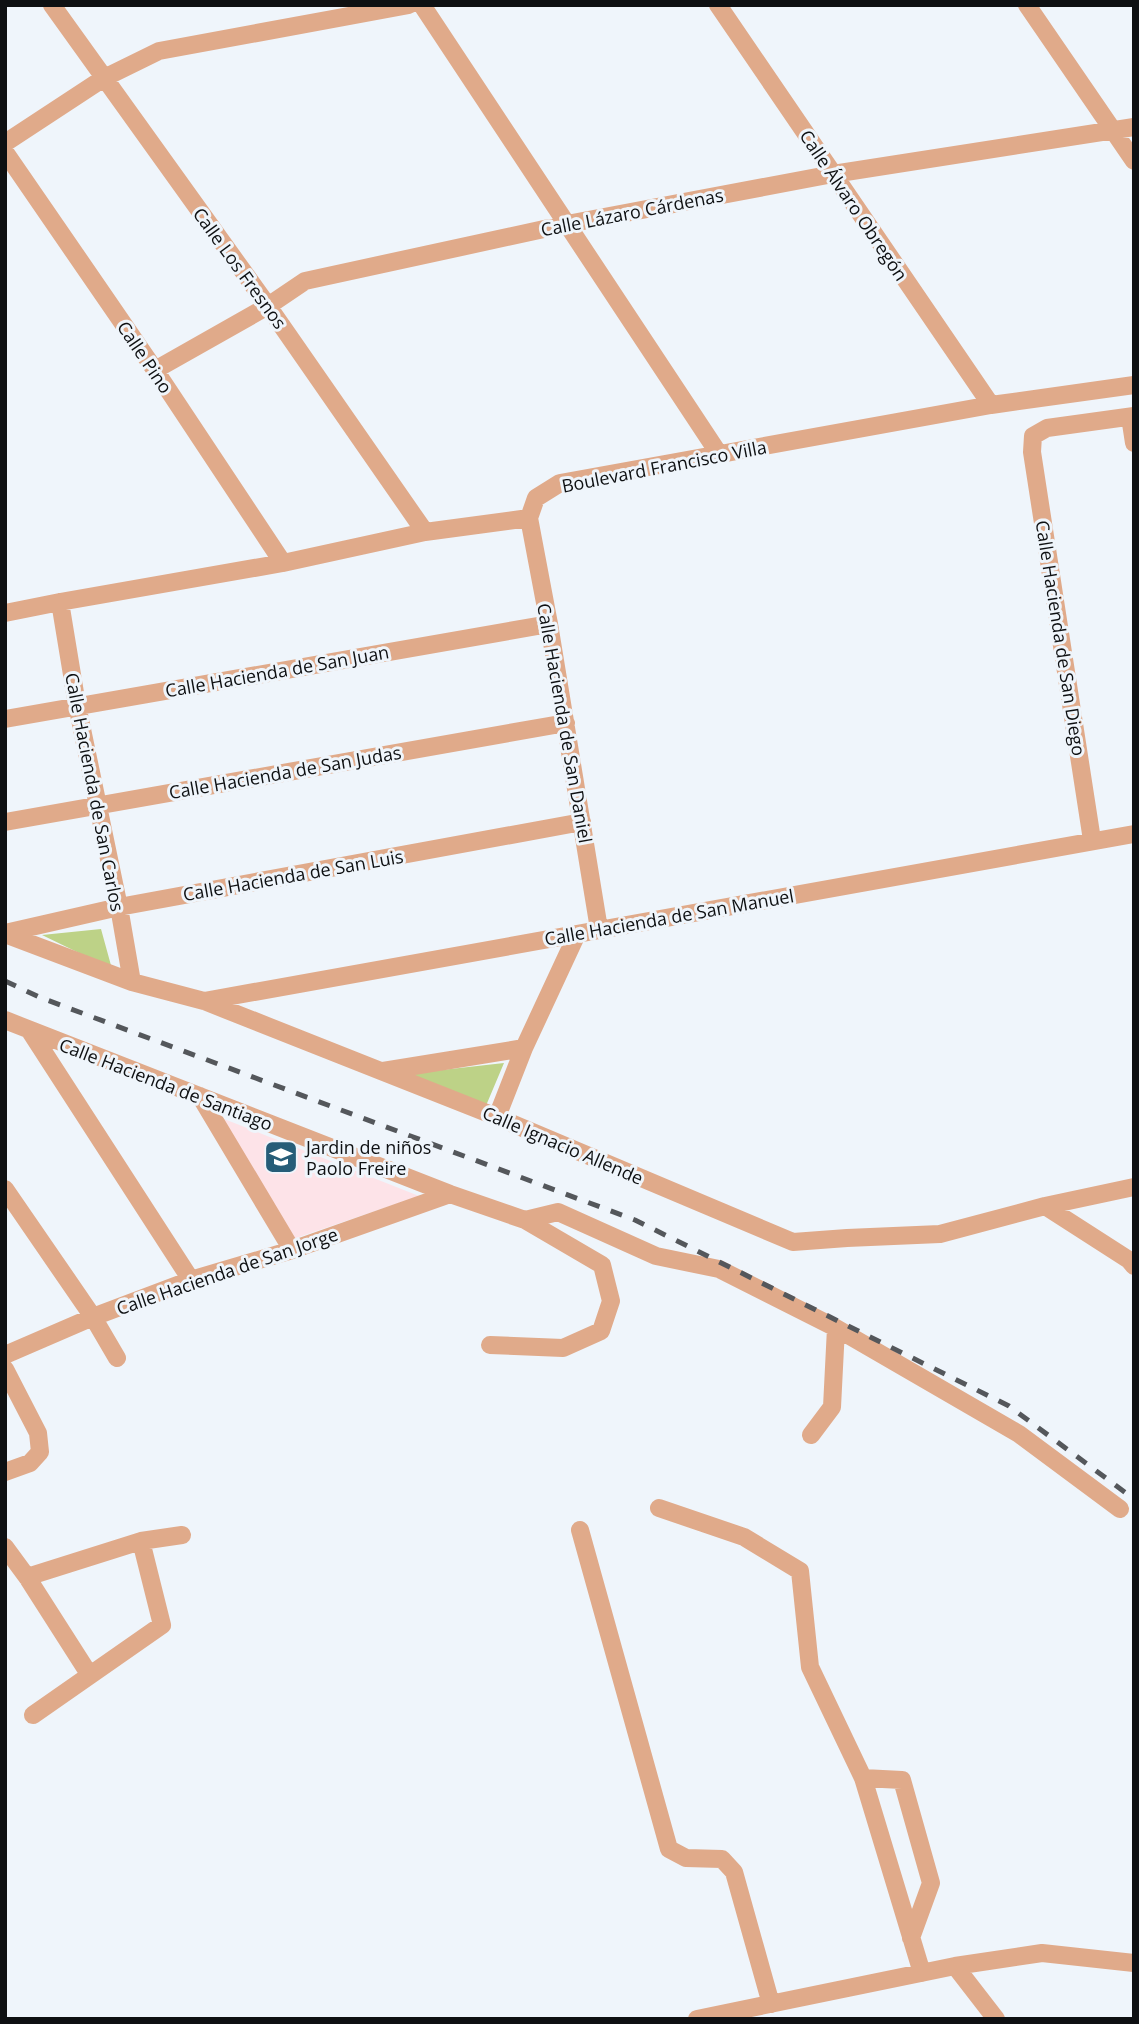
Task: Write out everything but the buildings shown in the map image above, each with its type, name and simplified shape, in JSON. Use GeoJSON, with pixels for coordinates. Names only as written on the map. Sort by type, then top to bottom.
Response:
{"type":"FeatureCollection","features":[{"type":"Feature","properties":{"kind":"street","name":"Calle Los Fresnos"},"geometry":{"type":"LineString","coordinates":[[52,5],[268,306],[425,532]]}},
{"type":"Feature","properties":{"kind":"street"},"geometry":{"type":"LineString","coordinates":[[5,143],[104,78],[159,51],[409,5]]}},
{"type":"Feature","properties":{"kind":"street"},"geometry":{"type":"LineString","coordinates":[[422,5],[719,454]]}},
{"type":"Feature","properties":{"kind":"street","name":"Calle Álvaro Obregón"},"geometry":{"type":"LineString","coordinates":[[718,5],[991,405]]}},
{"type":"Feature","properties":{"kind":"street"},"geometry":{"type":"LineString","coordinates":[[1027,5],[1134,161]]}},
{"type":"Feature","properties":{"kind":"street","name":"Calle Lázaro Cárdenas"},"geometry":{"type":"LineString","coordinates":[[155,370],[268,306],[304,281],[567,224],[833,174],[1134,127]]}},
{"type":"Feature","properties":{"kind":"street","name":"Calle Pino"},"geometry":{"type":"LineString","coordinates":[[5,152],[155,370],[283,563]]}},
{"type":"Feature","properties":{"kind":"street","name":"Boulevard Francisco Villa"},"geometry":{"type":"LineString","coordinates":[[529,518],[536,498],[560,483],[991,405],[1134,385]]}},
{"type":"Feature","properties":{"kind":"street"},"geometry":{"type":"LineString","coordinates":[[1132,417],[1134,443]]}},
{"type":"Feature","properties":{"kind":"street","name":"Calle Hacienda de San Diego"},"geometry":{"type":"LineString","coordinates":[[1093,840],[1032,452],[1033,436],[1047,428],[1132,417]]}},
{"type":"Feature","properties":{"kind":"street"},"geometry":{"type":"LineString","coordinates":[[5,613],[283,563],[425,532],[529,518]]}},
{"type":"Feature","properties":{"kind":"street","name":"Calle Hacienda de San Daniel"},"geometry":{"type":"LineString","coordinates":[[529,518],[599,929]]}},
{"type":"Feature","properties":{"kind":"street","name":"Calle Hacienda de San Carlos"},"geometry":{"type":"LineString","coordinates":[[60,602],[77,705],[132,982]]}},
{"type":"Feature","properties":{"kind":"street","name":"Calle Hacienda de San Juan"},"geometry":{"type":"LineString","coordinates":[[5,719],[549,624]]}},
{"type":"Feature","properties":{"kind":"street","name":"Calle Hacienda de San Judas"},"geometry":{"type":"LineString","coordinates":[[5,822],[566,723]]}},
{"type":"Feature","properties":{"kind":"street","name":"Calle Hacienda de San Luis"},"geometry":{"type":"LineString","coordinates":[[5,934],[118,907],[582,822]]}},
{"type":"Feature","properties":{"kind":"street","name":"Calle Hacienda de San Manuel"},"geometry":{"type":"LineString","coordinates":[[204,1001],[1134,834]]}},
{"type":"Feature","properties":{"kind":"street","name":"Calle Ignacio Allende"},"geometry":{"type":"LineString","coordinates":[[5,934],[132,982],[204,1001],[497,1117],[793,1242],[940,1234],[1045,1206],[1134,1187]]}},
{"type":"Feature","properties":{"kind":"street"},"geometry":{"type":"LineString","coordinates":[[497,1117],[524,1048],[577,934]]}},
{"type":"Feature","properties":{"kind":"street","name":"Calle Hacienda de Santiago"},"geometry":{"type":"LineString","coordinates":[[5,1020],[450,1194],[525,1220],[602,1265],[611,1301],[601,1331],[563,1348],[490,1345]]}},
{"type":"Feature","properties":{"kind":"street"},"geometry":{"type":"LineString","coordinates":[[30,1031],[191,1280]]}},
{"type":"Feature","properties":{"kind":"street"},"geometry":{"type":"LineString","coordinates":[[381,1071],[524,1048]]}},
{"type":"Feature","properties":{"kind":"street"},"geometry":{"type":"LineString","coordinates":[[200,1096],[292,1250]]}},
{"type":"Feature","properties":{"kind":"street"},"geometry":{"type":"LineString","coordinates":[[5,1189],[93,1317],[117,1358]]}},
{"type":"Feature","properties":{"kind":"street","name":"Calle Hacienda de San Jorge"},"geometry":{"type":"LineString","coordinates":[[5,1355],[93,1317],[191,1280],[292,1250],[450,1194]]}},
{"type":"Feature","properties":{"kind":"street"},"geometry":{"type":"LineString","coordinates":[[1045,1206],[1129,1260],[1134,1266]]}},
{"type":"Feature","properties":{"kind":"street"},"geometry":{"type":"LineString","coordinates":[[525,1220],[558,1212],[656,1256],[719,1269],[836,1328],[1019,1434],[1120,1509]]}},
{"type":"Feature","properties":{"kind":"street"},"geometry":{"type":"LineString","coordinates":[[811,1435],[832,1407],[836,1328]]}},
{"type":"Feature","properties":{"kind":"street"},"geometry":{"type":"LineString","coordinates":[[5,1368],[38,1433],[40,1452],[30,1463],[5,1472]]}},
{"type":"Feature","properties":{"kind":"street"},"geometry":{"type":"LineString","coordinates":[[659,1508],[744,1536],[800,1571],[810,1667],[863,1778],[922,1973]]}},
{"type":"Feature","properties":{"kind":"street"},"geometry":{"type":"LineString","coordinates":[[580,1530],[668,1849],[686,1858],[722,1859],[734,1872],[771,2004]]}},
{"type":"Feature","properties":{"kind":"street"},"geometry":{"type":"LineString","coordinates":[[27,1577],[141,1541],[182,1535]]}},
{"type":"Feature","properties":{"kind":"street"},"geometry":{"type":"LineString","coordinates":[[33,1715],[162,1625],[141,1541]]}},
{"type":"Feature","properties":{"kind":"street"},"geometry":{"type":"LineString","coordinates":[[5,1547],[89,1674]]}},
{"type":"Feature","properties":{"kind":"street"},"geometry":{"type":"LineString","coordinates":[[863,1778],[902,1780],[931,1883],[911,1938]]}},
{"type":"Feature","properties":{"kind":"street"},"geometry":{"type":"LineString","coordinates":[[697,2019],[955,1966],[1042,1953],[1134,1963]]}},
{"type":"Feature","properties":{"kind":"street"},"geometry":{"type":"LineString","coordinates":[[955,1966],[996,2019]]}},
{"type":"Feature","properties":{"kind":"shaded area","name":"Jardin de niños Paolo Freire"},"geometry":{"type":"Polygon","coordinates":[[[219,1117],[419,1196],[293,1239],[219,1117]]]}},
{"type":"Feature","properties":{"kind":"green space"},"geometry":{"type":"Polygon","coordinates":[[[101,929],[112,969],[42,935],[101,929]]]}},
{"type":"Feature","properties":{"kind":"green space"},"geometry":{"type":"Polygon","coordinates":[[[504,1063],[485,1108],[406,1074],[504,1063]]]}},
{"type":"Feature","properties":{"kind":"railway"},"geometry":{"type":"LineString","coordinates":[[5,981],[39,997],[635,1220],[1009,1406],[1134,1499]]}},
{"type":"Feature","properties":{"kind":"place","name":"Jardin de niños Paolo Freire"},"geometry":{"type":"Point","coordinates":[281,1157]}}]}
